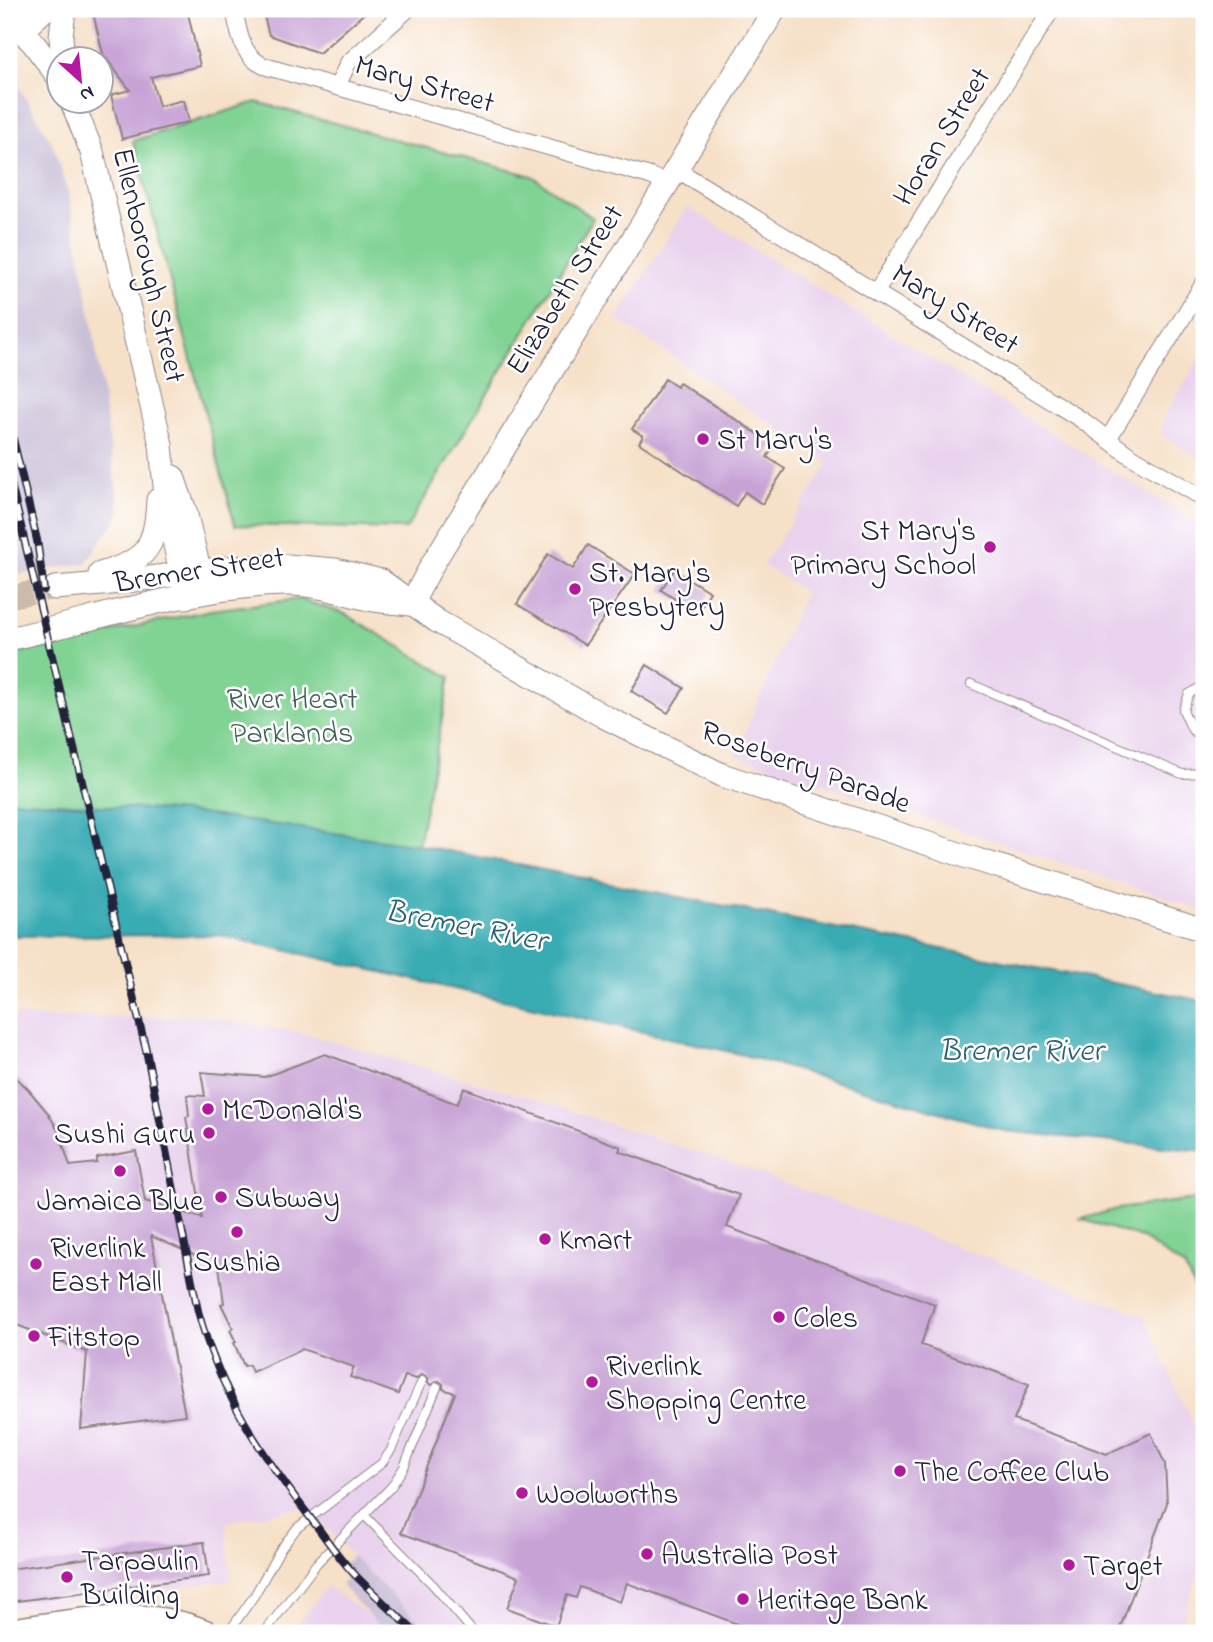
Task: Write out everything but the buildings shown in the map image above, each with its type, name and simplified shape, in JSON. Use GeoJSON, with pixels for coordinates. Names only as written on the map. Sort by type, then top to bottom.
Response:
{"type":"FeatureCollection","features":[{"type":"Feature","properties":{"kind":"main road"},"geometry":{"type":"LineString","coordinates":[[9,1632],[93,1620],[139,1617],[171,1621],[205,1633]]}},
{"type":"Feature","properties":{"kind":"street"},"geometry":{"type":"LineString","coordinates":[[18,21],[34,20],[45,9]]}},
{"type":"Feature","properties":{"kind":"street"},"geometry":{"type":"LineString","coordinates":[[62,46],[64,9]]}},
{"type":"Feature","properties":{"kind":"street","name":"Mary Street"},"geometry":{"type":"LineString","coordinates":[[234,9],[243,47],[250,57],[264,66],[650,176],[671,176],[876,292],[1082,420],[1129,455],[1204,499]]}},
{"type":"Feature","properties":{"kind":"street"},"geometry":{"type":"LineString","coordinates":[[337,87],[348,63],[408,9]]}},
{"type":"Feature","properties":{"kind":"street","name":"Elizabeth Street"},"geometry":{"type":"LineString","coordinates":[[411,604],[433,563],[775,9]]}},
{"type":"Feature","properties":{"kind":"street","name":"Horan Street"},"geometry":{"type":"LineString","coordinates":[[876,292],[1052,9]]}},
{"type":"Feature","properties":{"kind":"street"},"geometry":{"type":"LineString","coordinates":[[18,21],[46,60]]}},
{"type":"Feature","properties":{"kind":"street","name":"Ellenborough Street"},"geometry":{"type":"LineString","coordinates":[[79,116],[92,152],[160,445],[185,511],[193,584]]}},
{"type":"Feature","properties":{"kind":"street"},"geometry":{"type":"LineString","coordinates":[[1108,439],[1204,284]]}},
{"type":"Feature","properties":{"kind":"street","name":"Ellenborough Street"},"geometry":{"type":"LineString","coordinates":[[57,587],[123,568],[139,559],[151,545],[157,524],[160,445]]}},
{"type":"Feature","properties":{"kind":"street","name":"Bremer Street"},"geometry":{"type":"LineString","coordinates":[[57,587],[102,584],[306,585],[331,588],[372,600],[411,604]]}},
{"type":"Feature","properties":{"kind":"street","name":"Bremer Street"},"geometry":{"type":"LineString","coordinates":[[12,637],[193,584]]}},
{"type":"Feature","properties":{"kind":"street","name":"Roseberry Parade"},"geometry":{"type":"LineString","coordinates":[[411,604],[605,717],[722,775],[968,858],[1204,930]]}},
{"type":"Feature","properties":{"kind":"lane"},"geometry":{"type":"LineString","coordinates":[[971,684],[1182,774],[1204,774]]}},
{"type":"Feature","properties":{"kind":"lane"},"geometry":{"type":"LineString","coordinates":[[1204,685],[1189,694],[1183,710],[1192,730],[1204,739]]}},
{"type":"Feature","properties":{"kind":"lane"},"geometry":{"type":"LineString","coordinates":[[228,1633],[254,1596],[280,1550],[297,1528],[382,1463],[391,1450],[422,1381]]}},
{"type":"Feature","properties":{"kind":"lane"},"geometry":{"type":"LineString","coordinates":[[264,1633],[317,1563],[391,1487],[404,1467],[437,1387]]}},
{"type":"Feature","properties":{"kind":"lane"},"geometry":{"type":"LineString","coordinates":[[365,1516],[434,1586],[474,1633]]}},
{"type":"Feature","properties":{"kind":"shaded area"},"geometry":{"type":"Polygon","coordinates":[[[9,55],[20,66],[19,87],[53,145],[69,196],[92,322],[120,514],[86,563],[9,576],[9,55]]]}},
{"type":"Feature","properties":{"kind":"shaded area","name":"St Mary's Primary School"},"geometry":{"type":"Polygon","coordinates":[[[687,207],[1204,528],[1204,912],[735,755],[805,592],[763,565],[829,463],[617,319],[687,207]]]}},
{"type":"Feature","properties":{"kind":"shaded area"},"geometry":{"type":"Polygon","coordinates":[[[1204,351],[1204,461],[1163,436],[1163,418],[1204,351]]]}},
{"type":"Feature","properties":{"kind":"shaded area","name":"Riverlink Shopping Centre"},"geometry":{"type":"Polygon","coordinates":[[[9,1015],[49,1018],[201,1016],[303,1033],[544,1102],[742,1167],[1144,1316],[1204,1447],[1204,1557],[1178,1633],[435,1633],[408,1611],[352,1556],[308,1507],[226,1522],[230,1580],[9,1610],[9,1015]]]}},
{"type":"Feature","properties":{"kind":"shaded area"},"geometry":{"type":"Polygon","coordinates":[[[352,1556],[408,1611],[435,1633],[389,1633],[378,1625],[341,1585],[346,1579],[339,1570],[352,1556]]]}},
{"type":"Feature","properties":{"kind":"shaded area"},"geometry":{"type":"Polygon","coordinates":[[[327,1586],[393,1633],[290,1633],[327,1586]]]}},
{"type":"Feature","properties":{"kind":"green space"},"geometry":{"type":"Polygon","coordinates":[[[256,102],[532,176],[593,218],[406,529],[235,525],[133,141],[256,102]]]}},
{"type":"Feature","properties":{"kind":"green space","name":"River Heart Parklands"},"geometry":{"type":"Polygon","coordinates":[[[299,599],[345,614],[450,677],[418,845],[129,808],[9,800],[9,654],[211,610],[299,599]]]}},
{"type":"Feature","properties":{"kind":"green space"},"geometry":{"type":"Polygon","coordinates":[[[1204,1198],[1204,1307],[1185,1268],[1142,1238],[1081,1219],[1117,1209],[1204,1198]]]}},
{"type":"Feature","properties":{"kind":"water","name":"Bremer River"},"geometry":{"type":"Polygon","coordinates":[[[9,800],[187,812],[418,845],[1204,1001],[1204,1151],[1005,1131],[744,1055],[219,935],[9,936],[9,800]]]}},
{"type":"Feature","properties":{"kind":"tunnel"},"geometry":{"type":"LineString","coordinates":[[9,597],[55,588]]}},
{"type":"Feature","properties":{"kind":"railway"},"geometry":{"type":"LineString","coordinates":[[9,422],[37,540],[44,590]]}},
{"type":"Feature","properties":{"kind":"railway"},"geometry":{"type":"LineString","coordinates":[[9,476],[146,1050],[198,1311],[207,1341],[230,1396],[275,1470],[346,1565],[416,1633]]}},
{"type":"Feature","properties":{"kind":"place","name":"St Mary's"},"geometry":{"type":"Point","coordinates":[703,439]}},
{"type":"Feature","properties":{"kind":"place","name":"St Mary's Primary School"},"geometry":{"type":"Point","coordinates":[990,547]}},
{"type":"Feature","properties":{"kind":"place","name":"St. Mary's Presbytery"},"geometry":{"type":"Point","coordinates":[575,589]}},
{"type":"Feature","properties":{"kind":"place","name":"McDonald's"},"geometry":{"type":"Point","coordinates":[208,1109]}},
{"type":"Feature","properties":{"kind":"place","name":"Sushi Guru"},"geometry":{"type":"Point","coordinates":[209,1133]}},
{"type":"Feature","properties":{"kind":"place","name":"Jamaica Blue"},"geometry":{"type":"Point","coordinates":[120,1171]}},
{"type":"Feature","properties":{"kind":"place","name":"Subway"},"geometry":{"type":"Point","coordinates":[221,1197]}},
{"type":"Feature","properties":{"kind":"place","name":"Sushia"},"geometry":{"type":"Point","coordinates":[237,1232]}},
{"type":"Feature","properties":{"kind":"place","name":"Kmart"},"geometry":{"type":"Point","coordinates":[545,1239]}},
{"type":"Feature","properties":{"kind":"place","name":"Riverlink East Mall"},"geometry":{"type":"Point","coordinates":[36,1264]}},
{"type":"Feature","properties":{"kind":"place","name":"Coles"},"geometry":{"type":"Point","coordinates":[779,1317]}},
{"type":"Feature","properties":{"kind":"place","name":"Fitstop"},"geometry":{"type":"Point","coordinates":[34,1336]}},
{"type":"Feature","properties":{"kind":"place","name":"Riverlink Shopping Centre"},"geometry":{"type":"Point","coordinates":[592,1382]}},
{"type":"Feature","properties":{"kind":"place","name":"The Coffee Club"},"geometry":{"type":"Point","coordinates":[900,1471]}},
{"type":"Feature","properties":{"kind":"place","name":"Woolworths"},"geometry":{"type":"Point","coordinates":[522,1493]}},
{"type":"Feature","properties":{"kind":"place","name":"Australia Post"},"geometry":{"type":"Point","coordinates":[647,1554]}},
{"type":"Feature","properties":{"kind":"place","name":"Target"},"geometry":{"type":"Point","coordinates":[1069,1565]}},
{"type":"Feature","properties":{"kind":"place","name":"Tarpaulin Building"},"geometry":{"type":"Point","coordinates":[67,1577]}},
{"type":"Feature","properties":{"kind":"place","name":"Heritage Bank"},"geometry":{"type":"Point","coordinates":[743,1599]}}]}
